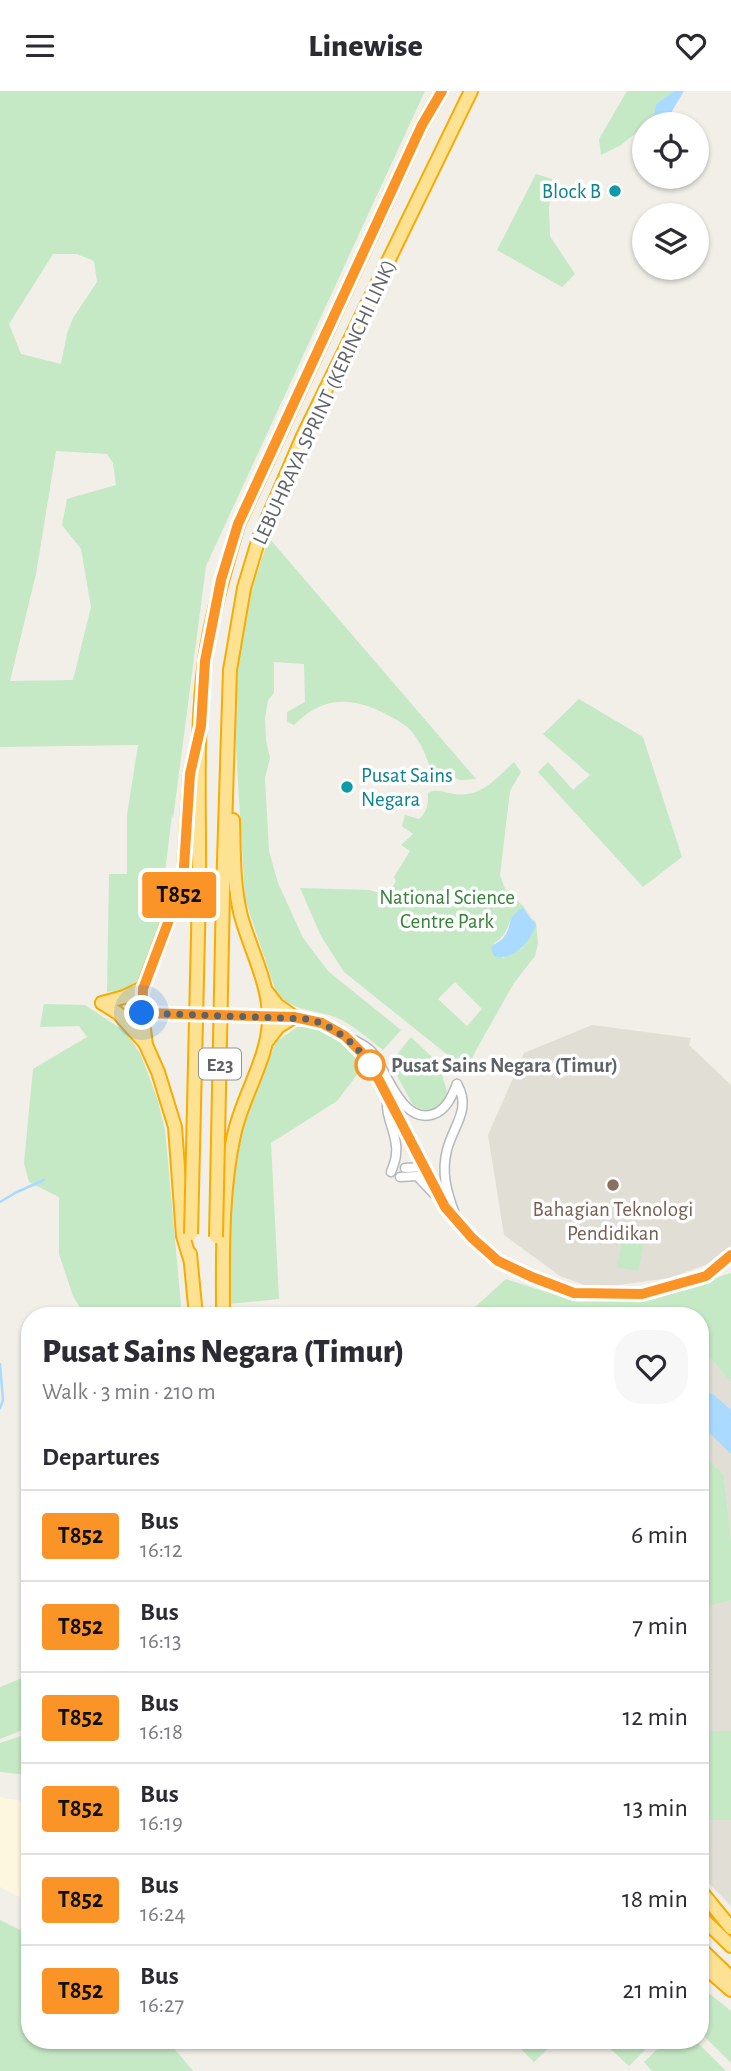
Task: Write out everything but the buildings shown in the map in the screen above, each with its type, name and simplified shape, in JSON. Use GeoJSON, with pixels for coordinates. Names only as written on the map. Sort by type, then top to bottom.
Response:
{"type":"FeatureCollection","features":[{"type":"Feature","properties":{"kind":"highway","name":"LEBUHRAYA SPRINT (KERINCHI LINK)"},"geometry":{"type":"LineString","coordinates":[[195,1307],[190,1259],[201,726],[205,661],[221,580],[238,524],[422,125],[442,91]]}},
{"type":"Feature","properties":{"kind":"highway","name":"LEBUHRAYA SPRINT (KERINCHI LINK)"},"geometry":{"type":"LineString","coordinates":[[222,1307],[216,1237],[228,714],[235,629],[259,538],[303,436],[471,91]]}},
{"type":"Feature","properties":{"kind":"highway"},"geometry":{"type":"LineString","coordinates":[[228,714],[236,889],[240,914],[265,988],[269,1016],[268,1039]]}},
{"type":"Feature","properties":{"kind":"highway"},"geometry":{"type":"LineString","coordinates":[[190,1259],[183,1236],[175,1127],[158,1072],[146,1045],[142,1013],[143,989],[183,883],[190,774],[201,726]]}},
{"type":"Feature","properties":{"kind":"highway"},"geometry":{"type":"LineString","coordinates":[[223,1307],[223,1254],[230,1159],[242,1103],[268,1039],[278,1027],[294,1017],[277,1005],[265,988]]}},
{"type":"Feature","properties":{"kind":"highway"},"geometry":{"type":"LineString","coordinates":[[143,989],[102,1003],[118,1013],[146,1045]]}},
{"type":"Feature","properties":{"kind":"highway"},"geometry":{"type":"LineString","coordinates":[[709,1901],[731,1928]]}},
{"type":"Feature","properties":{"kind":"highway"},"geometry":{"type":"LineString","coordinates":[[709,1925],[731,1946]]}},
{"type":"Feature","properties":{"kind":"highway"},"geometry":{"type":"LineString","coordinates":[[709,1957],[731,1978]]}},
{"type":"Feature","properties":{"kind":"highway"},"geometry":{"type":"LineString","coordinates":[[709,1972],[731,1990]]}},
{"type":"Feature","properties":{"kind":"street"},"geometry":{"type":"LineString","coordinates":[[142,1013],[294,1017],[322,1023],[371,1050],[404,1106],[419,1116],[439,1111],[447,1104],[457,1084],[463,1099],[463,1110],[447,1149],[445,1173],[446,1190],[457,1219]]}},
{"type":"Feature","properties":{"kind":"street"},"geometry":{"type":"LineString","coordinates":[[345,1036],[364,1055],[445,1207]]}},
{"type":"Feature","properties":{"kind":"street"},"geometry":{"type":"LineString","coordinates":[[388,1097],[386,1105],[397,1154],[391,1171]]}},
{"type":"Feature","properties":{"kind":"street"},"geometry":{"type":"LineString","coordinates":[[405,1168],[424,1167]]}},
{"type":"Feature","properties":{"kind":"street"},"geometry":{"type":"LineString","coordinates":[[400,1177],[410,1175],[421,1178],[472,1238],[498,1261],[574,1293],[642,1294],[706,1276],[731,1255]]}},
{"type":"Feature","properties":{"kind":"shaded area","name":"Bahagian Teknologi Pendidikan"},"geometry":{"type":"Polygon","coordinates":[[[592,1025],[691,1038],[689,1045],[731,1085],[731,1246],[708,1264],[669,1278],[619,1285],[587,1286],[560,1276],[504,1235],[488,1135],[524,1053],[592,1025]]]}},
{"type":"Feature","properties":{"kind":"shaded area"},"geometry":{"type":"Polygon","coordinates":[[[709,1357],[731,1383],[731,1540],[724,1476],[709,1459],[709,1357]]]}},
{"type":"Feature","properties":{"kind":"shaded area"},"geometry":{"type":"Polygon","coordinates":[[[731,1600],[731,1906],[709,1883],[709,1606],[731,1600]]]}},
{"type":"Feature","properties":{"kind":"shaded area"},"geometry":{"type":"Polygon","coordinates":[[[0,1797],[21,1801],[21,1898],[0,1887],[0,1797]]]}},
{"type":"Feature","properties":{"kind":"green space"},"geometry":{"type":"Polygon","coordinates":[[[0,91],[425,91],[206,566],[164,881],[165,913],[139,988],[107,992],[109,874],[127,874],[127,815],[138,745],[0,747],[0,91]],[[53,254],[9,324],[21,354],[61,364],[73,318],[97,282],[94,261],[77,254],[53,254]],[[56,451],[36,574],[10,681],[73,680],[91,607],[81,549],[62,525],[67,499],[116,485],[113,463],[107,454],[56,451]]]}},
{"type":"Feature","properties":{"kind":"green space"},"geometry":{"type":"Polygon","coordinates":[[[627,91],[674,91],[656,104],[654,112],[632,112],[632,136],[621,145],[601,155],[599,139],[627,91]]]}},
{"type":"Feature","properties":{"kind":"green space"},"geometry":{"type":"Polygon","coordinates":[[[536,174],[552,179],[550,236],[575,274],[562,287],[497,250],[536,174]]]}},
{"type":"Feature","properties":{"kind":"green space"},"geometry":{"type":"Polygon","coordinates":[[[269,538],[476,779],[460,780],[431,771],[421,745],[409,729],[372,707],[337,702],[315,709],[294,725],[287,722],[287,712],[305,702],[304,664],[274,662],[274,693],[268,700],[265,718],[270,758],[265,778],[269,851],[278,883],[303,938],[328,971],[401,1030],[383,1050],[342,1020],[290,1004],[276,992],[245,899],[234,714],[242,628],[252,587],[269,538]]]}},
{"type":"Feature","properties":{"kind":"green space"},"geometry":{"type":"Polygon","coordinates":[[[579,699],[643,737],[682,857],[643,887],[538,772],[548,762],[573,790],[590,775],[543,734],[579,699]]]}},
{"type":"Feature","properties":{"kind":"green space","name":"National Science Centre Park"},"geometry":{"type":"Polygon","coordinates":[[[514,762],[521,772],[510,791],[500,875],[505,889],[523,906],[536,923],[538,943],[535,956],[514,983],[475,1052],[466,1074],[459,1064],[344,972],[321,936],[300,888],[370,890],[378,893],[388,891],[394,885],[394,877],[410,851],[401,845],[413,834],[402,826],[405,815],[419,819],[427,807],[428,793],[431,792],[464,794],[481,790],[514,762]],[[523,908],[494,943],[503,958],[522,948],[535,928],[532,918],[523,908]],[[455,982],[438,999],[467,1026],[482,1009],[455,982]]]}},
{"type":"Feature","properties":{"kind":"green space"},"geometry":{"type":"Polygon","coordinates":[[[44,1004],[85,1005],[126,1032],[141,1055],[158,1101],[165,1130],[181,1307],[80,1307],[73,1296],[59,1254],[59,1197],[29,1182],[24,1163],[33,1069],[87,1037],[79,1026],[40,1027],[44,1004]]]}},
{"type":"Feature","properties":{"kind":"green space"},"geometry":{"type":"Polygon","coordinates":[[[297,1027],[323,1027],[347,1043],[363,1067],[337,1101],[271,1143],[279,1299],[229,1304],[231,1196],[245,1115],[276,1042],[297,1027]]]}},
{"type":"Feature","properties":{"kind":"green space"},"geometry":{"type":"Polygon","coordinates":[[[411,1037],[439,1064],[447,1092],[445,1099],[430,1112],[413,1105],[390,1063],[411,1037]]]}},
{"type":"Feature","properties":{"kind":"green space"},"geometry":{"type":"Polygon","coordinates":[[[626,1224],[647,1229],[638,1271],[617,1267],[626,1224]]]}},
{"type":"Feature","properties":{"kind":"green space"},"geometry":{"type":"Polygon","coordinates":[[[731,1273],[731,1383],[709,1357],[709,1307],[475,1307],[506,1279],[577,1302],[650,1300],[731,1273]]]}},
{"type":"Feature","properties":{"kind":"green space"},"geometry":{"type":"Polygon","coordinates":[[[709,1459],[724,1476],[731,1540],[731,1600],[709,1606],[709,1459]]]}},
{"type":"Feature","properties":{"kind":"green space"},"geometry":{"type":"Polygon","coordinates":[[[21,1679],[21,1731],[0,1739],[0,1687],[21,1679]]]}},
{"type":"Feature","properties":{"kind":"green space"},"geometry":{"type":"Polygon","coordinates":[[[709,1731],[731,1731],[731,1820],[709,1820],[709,1731]]]}},
{"type":"Feature","properties":{"kind":"green space"},"geometry":{"type":"Polygon","coordinates":[[[21,1736],[21,1774],[0,1772],[0,1743],[21,1736]]]}},
{"type":"Feature","properties":{"kind":"green space"},"geometry":{"type":"Polygon","coordinates":[[[0,1920],[21,1930],[21,2049],[175,2049],[193,2071],[0,2071],[0,1920]]]}},
{"type":"Feature","properties":{"kind":"green space"},"geometry":{"type":"Polygon","coordinates":[[[709,1993],[731,2011],[731,2063],[709,2041],[709,1993]]]}},
{"type":"Feature","properties":{"kind":"green space"},"geometry":{"type":"Polygon","coordinates":[[[521,2049],[548,2049],[534,2062],[521,2049]]]}},
{"type":"Feature","properties":{"kind":"green space"},"geometry":{"type":"Polygon","coordinates":[[[611,2049],[646,2049],[629,2066],[611,2049]]]}},
{"type":"Feature","properties":{"kind":"green space"},"geometry":{"type":"Polygon","coordinates":[[[658,2049],[704,2049],[726,2071],[652,2071],[644,2062],[658,2049]]]}},
{"type":"Feature","properties":{"kind":"water"},"geometry":{"type":"Polygon","coordinates":[[[674,91],[684,91],[672,112],[654,112],[656,104],[674,91]]]}},
{"type":"Feature","properties":{"kind":"water"},"geometry":{"type":"Polygon","coordinates":[[[523,908],[536,925],[530,937],[514,953],[494,956],[491,948],[504,937],[512,918],[523,908]]]}},
{"type":"Feature","properties":{"kind":"water"},"geometry":{"type":"Polygon","coordinates":[[[709,1394],[713,1394],[731,1410],[731,1454],[709,1433],[709,1394]]]}},
{"type":"Feature","properties":{"kind":"waterway"},"geometry":{"type":"LineString","coordinates":[[0,1202],[44,1180]]}},
{"type":"Feature","properties":{"kind":"waterway"},"geometry":{"type":"LineString","coordinates":[[0,1364],[3,1400],[0,1408]]}},
{"type":"Feature","properties":{"kind":"bus line","name":"T852"},"geometry":{"type":"LineString","coordinates":[[442,91],[422,125],[238,524],[221,580],[205,661],[201,726],[190,774],[183,883],[143,989],[142,1013],[294,1017],[322,1023],[345,1036],[364,1055],[380,1082],[445,1207],[472,1238],[498,1261],[532,1277],[574,1293],[642,1294],[706,1276],[731,1255]]}},
{"type":"Feature","properties":{"kind":"place","name":"Block B"},"geometry":{"type":"Point","coordinates":[615,191]}},
{"type":"Feature","properties":{"kind":"place","name":"Pusat Sains Negara"},"geometry":{"type":"Point","coordinates":[347,787]}},
{"type":"Feature","properties":{"kind":"place","name":"Pusat Sains Negara (Timur)"},"geometry":{"type":"Point","coordinates":[370,1065]}},
{"type":"Feature","properties":{"kind":"place","name":"Bahagian Teknologi Pendidikan"},"geometry":{"type":"Point","coordinates":[613,1185]}},
{"type":"Feature","properties":{"kind":"route"},"geometry":{"type":"LineString","coordinates":[[142,1013],[309,1019],[345,1036],[370,1065]]}}]}
